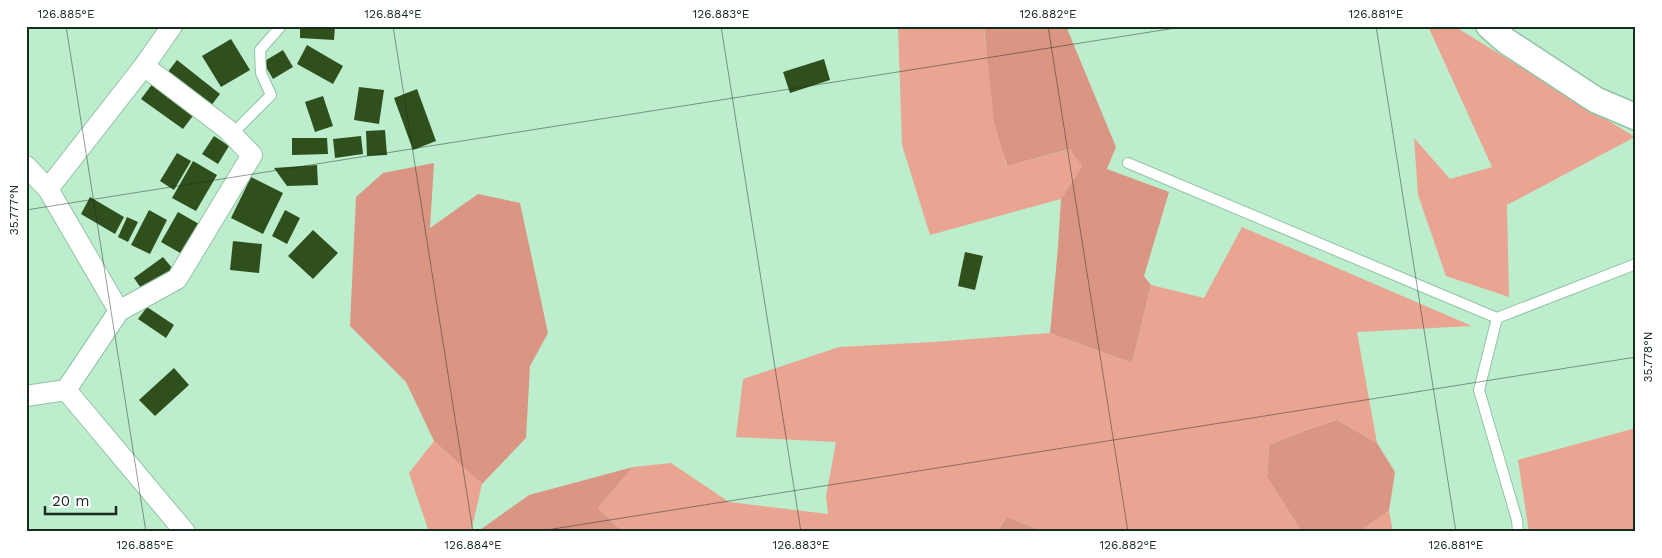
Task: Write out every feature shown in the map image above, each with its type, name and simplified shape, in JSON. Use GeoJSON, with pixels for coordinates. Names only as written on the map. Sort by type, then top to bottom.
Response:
{"type":"FeatureCollection","features":[{"type":"Feature","properties":{"kind":"street"},"geometry":{"type":"LineString","coordinates":[[48,190],[144,66],[172,26]]}},
{"type":"Feature","properties":{"kind":"street"},"geometry":{"type":"LineString","coordinates":[[1489,26],[1506,41],[1596,100],[1636,117]]}},
{"type":"Feature","properties":{"kind":"street"},"geometry":{"type":"LineString","coordinates":[[26,396],[66,390],[119,311],[177,279],[252,156],[232,134],[144,66]]}},
{"type":"Feature","properties":{"kind":"street"},"geometry":{"type":"LineString","coordinates":[[26,166],[48,190],[119,311]]}},
{"type":"Feature","properties":{"kind":"street"},"geometry":{"type":"LineString","coordinates":[[66,390],[185,532]]}},
{"type":"Feature","properties":{"kind":"lane"},"geometry":{"type":"LineString","coordinates":[[232,134],[271,95],[261,73],[260,50],[282,26]]}},
{"type":"Feature","properties":{"kind":"lane"},"geometry":{"type":"LineString","coordinates":[[1128,164],[1497,318],[1636,264]]}},
{"type":"Feature","properties":{"kind":"lane"},"geometry":{"type":"LineString","coordinates":[[1497,318],[1478,390],[1517,520],[1518,532]]}},
{"type":"Feature","properties":{"kind":"shaded area"},"geometry":{"type":"Polygon","coordinates":[[[898,26],[984,26],[1006,166],[1071,149],[1082,166],[1061,199],[930,235],[902,145],[898,26]]]}},
{"type":"Feature","properties":{"kind":"shaded area"},"geometry":{"type":"Polygon","coordinates":[[[984,26],[1066,26],[1116,147],[1107,169],[1169,192],[1144,276],[1151,285],[1132,363],[1050,333],[1061,199],[1082,166],[1070,149],[1007,166],[994,121],[984,26]]]}},
{"type":"Feature","properties":{"kind":"shaded area"},"geometry":{"type":"Polygon","coordinates":[[[1428,26],[1454,26],[1635,137],[1507,205],[1509,297],[1446,276],[1418,195],[1414,138],[1450,179],[1492,167],[1428,26]]]}},
{"type":"Feature","properties":{"kind":"shaded area"},"geometry":{"type":"Polygon","coordinates":[[[434,163],[430,228],[478,194],[520,203],[548,333],[530,366],[526,438],[482,484],[434,441],[406,382],[350,326],[356,197],[383,173],[434,163]]]}},
{"type":"Feature","properties":{"kind":"shaded area"},"geometry":{"type":"Polygon","coordinates":[[[1242,227],[1472,326],[1357,332],[1377,443],[1337,420],[1269,445],[1267,477],[1302,532],[1044,532],[1007,517],[997,532],[623,532],[598,508],[633,467],[671,463],[729,502],[828,514],[826,496],[836,442],[736,437],[743,379],[839,347],[1050,333],[1132,363],[1151,285],[1204,298],[1242,227]]]}},
{"type":"Feature","properties":{"kind":"shaded area"},"geometry":{"type":"Polygon","coordinates":[[[1337,420],[1377,443],[1395,472],[1389,511],[1358,532],[1302,532],[1267,477],[1269,445],[1337,420]]]}},
{"type":"Feature","properties":{"kind":"shaded area"},"geometry":{"type":"Polygon","coordinates":[[[1636,428],[1636,532],[1529,532],[1518,460],[1636,428]]]}},
{"type":"Feature","properties":{"kind":"shaded area"},"geometry":{"type":"Polygon","coordinates":[[[434,441],[482,484],[471,532],[429,532],[409,473],[434,441]]]}},
{"type":"Feature","properties":{"kind":"shaded area"},"geometry":{"type":"Polygon","coordinates":[[[633,467],[598,508],[623,532],[477,532],[529,495],[633,467]]]}},
{"type":"Feature","properties":{"kind":"shaded area"},"geometry":{"type":"Polygon","coordinates":[[[1389,511],[1393,532],[1358,532],[1389,511]]]}},
{"type":"Feature","properties":{"kind":"shaded area"},"geometry":{"type":"Polygon","coordinates":[[[1007,517],[1044,532],[997,532],[1007,517]]]}},
{"type":"Feature","properties":{"kind":"building"},"geometry":{"type":"Polygon","coordinates":[[[300,26],[335,26],[334,40],[300,38],[300,26]]]}},
{"type":"Feature","properties":{"kind":"building"},"geometry":{"type":"Polygon","coordinates":[[[231,39],[250,70],[221,87],[202,56],[231,39]]]}},
{"type":"Feature","properties":{"kind":"building"},"geometry":{"type":"Polygon","coordinates":[[[307,45],[343,66],[333,84],[297,64],[307,45]]]}},
{"type":"Feature","properties":{"kind":"building"},"geometry":{"type":"Polygon","coordinates":[[[283,50],[293,67],[273,79],[263,62],[283,50]]]}},
{"type":"Feature","properties":{"kind":"building"},"geometry":{"type":"Polygon","coordinates":[[[824,59],[830,80],[790,93],[783,72],[824,59]]]}},
{"type":"Feature","properties":{"kind":"building"},"geometry":{"type":"Polygon","coordinates":[[[177,60],[220,94],[210,107],[167,73],[177,60]]]}},
{"type":"Feature","properties":{"kind":"building"},"geometry":{"type":"Polygon","coordinates":[[[153,83],[195,113],[183,129],[141,99],[153,83]]]}},
{"type":"Feature","properties":{"kind":"building"},"geometry":{"type":"Polygon","coordinates":[[[359,87],[384,90],[379,124],[354,120],[359,87]]]}},
{"type":"Feature","properties":{"kind":"building"},"geometry":{"type":"Polygon","coordinates":[[[417,89],[436,141],[413,150],[394,98],[417,89]]]}},
{"type":"Feature","properties":{"kind":"building"},"geometry":{"type":"Polygon","coordinates":[[[323,96],[333,126],[315,132],[305,102],[323,96]]]}},
{"type":"Feature","properties":{"kind":"building"},"geometry":{"type":"Polygon","coordinates":[[[385,130],[387,155],[367,156],[366,131],[385,130]]]}},
{"type":"Feature","properties":{"kind":"building"},"geometry":{"type":"Polygon","coordinates":[[[214,136],[229,146],[218,164],[202,154],[214,136]]]}},
{"type":"Feature","properties":{"kind":"building"},"geometry":{"type":"Polygon","coordinates":[[[361,136],[363,154],[335,158],[333,139],[361,136]]]}},
{"type":"Feature","properties":{"kind":"building"},"geometry":{"type":"Polygon","coordinates":[[[292,138],[327,138],[328,154],[292,155],[292,138]]]}},
{"type":"Feature","properties":{"kind":"building"},"geometry":{"type":"Polygon","coordinates":[[[177,153],[191,161],[174,190],[160,181],[177,153]]]}},
{"type":"Feature","properties":{"kind":"building"},"geometry":{"type":"Polygon","coordinates":[[[193,161],[217,175],[196,211],[172,198],[193,161]]]}},
{"type":"Feature","properties":{"kind":"building"},"geometry":{"type":"Polygon","coordinates":[[[317,165],[318,185],[287,186],[274,168],[317,165]]]}},
{"type":"Feature","properties":{"kind":"building"},"geometry":{"type":"Polygon","coordinates":[[[251,177],[283,193],[263,234],[231,218],[251,177]]]}},
{"type":"Feature","properties":{"kind":"building"},"geometry":{"type":"Polygon","coordinates":[[[90,197],[124,217],[115,234],[81,214],[90,197]]]}},
{"type":"Feature","properties":{"kind":"building"},"geometry":{"type":"Polygon","coordinates":[[[149,210],[167,220],[150,254],[131,245],[149,210]]]}},
{"type":"Feature","properties":{"kind":"building"},"geometry":{"type":"Polygon","coordinates":[[[285,210],[300,218],[287,244],[272,236],[285,210]]]}},
{"type":"Feature","properties":{"kind":"building"},"geometry":{"type":"Polygon","coordinates":[[[178,212],[199,224],[182,254],[161,242],[178,212]]]}},
{"type":"Feature","properties":{"kind":"building"},"geometry":{"type":"Polygon","coordinates":[[[127,217],[138,222],[128,242],[118,237],[127,217]]]}},
{"type":"Feature","properties":{"kind":"building"},"geometry":{"type":"Polygon","coordinates":[[[313,230],[338,253],[313,279],[288,256],[313,230]]]}},
{"type":"Feature","properties":{"kind":"building"},"geometry":{"type":"Polygon","coordinates":[[[233,241],[262,244],[259,273],[230,270],[233,241]]]}},
{"type":"Feature","properties":{"kind":"building"},"geometry":{"type":"Polygon","coordinates":[[[965,252],[983,256],[975,290],[958,286],[965,252]]]}},
{"type":"Feature","properties":{"kind":"building"},"geometry":{"type":"Polygon","coordinates":[[[163,257],[173,269],[143,291],[134,278],[163,257]]]}},
{"type":"Feature","properties":{"kind":"building"},"geometry":{"type":"Polygon","coordinates":[[[147,307],[174,325],[166,338],[138,319],[147,307]]]}},
{"type":"Feature","properties":{"kind":"building"},"geometry":{"type":"Polygon","coordinates":[[[174,368],[189,385],[155,416],[139,400],[174,368]]]}}]}
